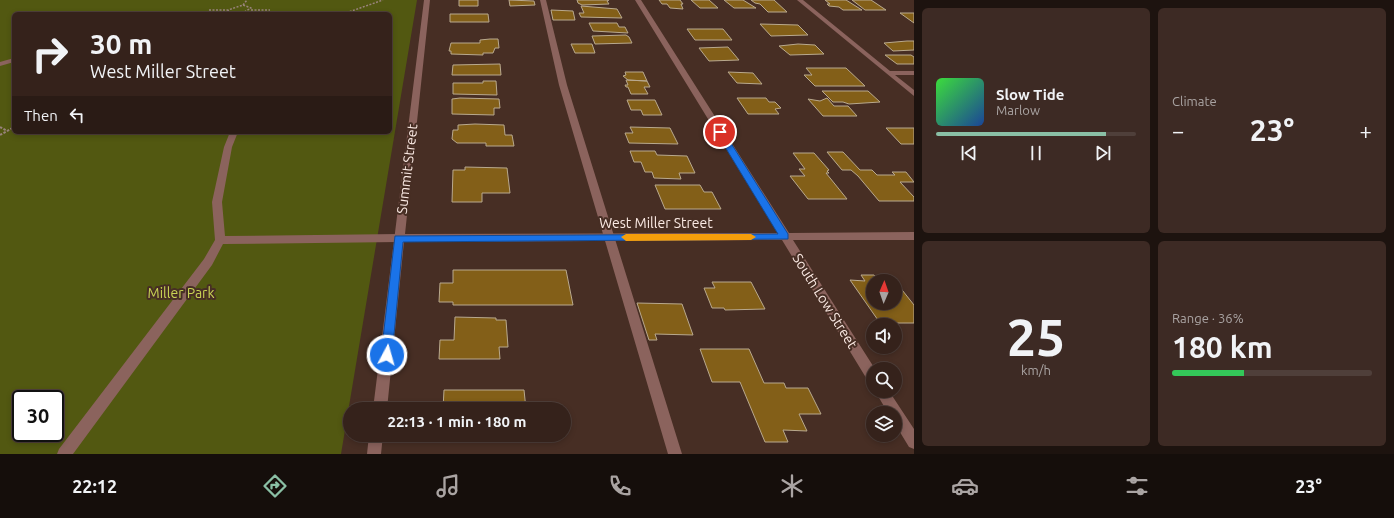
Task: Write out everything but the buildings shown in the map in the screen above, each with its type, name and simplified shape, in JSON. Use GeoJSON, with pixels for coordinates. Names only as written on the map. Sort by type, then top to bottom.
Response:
{"type":"FeatureCollection","features":[{"type":"Feature","properties":{"kind":"street","name":"Summit Street"},"geometry":{"type":"LineString","coordinates":[[381,402],[427,0]]}},
{"type":"Feature","properties":{"kind":"street"},"geometry":{"type":"LineString","coordinates":[[543,0],[563,85],[675,454]]}},
{"type":"Feature","properties":{"kind":"street","name":"South Low Street"},"geometry":{"type":"LineString","coordinates":[[638,0],[866,366]]}},
{"type":"Feature","properties":{"kind":"street"},"geometry":{"type":"LineString","coordinates":[[800,0],[914,94]]}},
{"type":"Feature","properties":{"kind":"street"},"geometry":{"type":"LineString","coordinates":[[0,64],[12,61]]}},
{"type":"Feature","properties":{"kind":"street"},"geometry":{"type":"LineString","coordinates":[[889,73],[914,73]]}},
{"type":"Feature","properties":{"kind":"street"},"geometry":{"type":"LineString","coordinates":[[64,454],[208,262],[220,240],[217,202],[228,147],[233,134]]}},
{"type":"Feature","properties":{"kind":"street","name":"West Miller Street"},"geometry":{"type":"LineString","coordinates":[[220,240],[914,236]]}},
{"type":"Feature","properties":{"kind":"street"},"geometry":{"type":"LineString","coordinates":[[886,398],[914,442]]}},
{"type":"Feature","properties":{"kind":"street"},"geometry":{"type":"LineString","coordinates":[[374,454],[375,442]]}},
{"type":"Feature","properties":{"kind":"path"},"geometry":{"type":"LineString","coordinates":[[209,10],[228,10],[243,5],[247,0]]}},
{"type":"Feature","properties":{"kind":"path"},"geometry":{"type":"LineString","coordinates":[[349,12],[383,0]]}},
{"type":"Feature","properties":{"kind":"path"},"geometry":{"type":"LineString","coordinates":[[243,5],[249,7],[250,10]]}},
{"type":"Feature","properties":{"kind":"path"},"geometry":{"type":"LineString","coordinates":[[246,12],[250,10],[270,10]]}},
{"type":"Feature","properties":{"kind":"path"},"geometry":{"type":"LineString","coordinates":[[0,127],[8,131]]}},
{"type":"Feature","properties":{"kind":"path"},"geometry":{"type":"LineString","coordinates":[[0,136],[12,128]]}},
{"type":"Feature","properties":{"kind":"green space","name":"Miller Park"},"geometry":{"type":"Polygon","coordinates":[[[0,0],[417,0],[350,402],[343,402],[343,442],[341,454],[0,454],[0,0]]]}},
{"type":"Feature","properties":{"kind":"slow traffic"},"geometry":{"type":"LineString","coordinates":[[626,237],[751,237]]}},
{"type":"Feature","properties":{"kind":"route"},"geometry":{"type":"LineString","coordinates":[[387,355],[399,238],[785,237],[720,132]]}}]}
